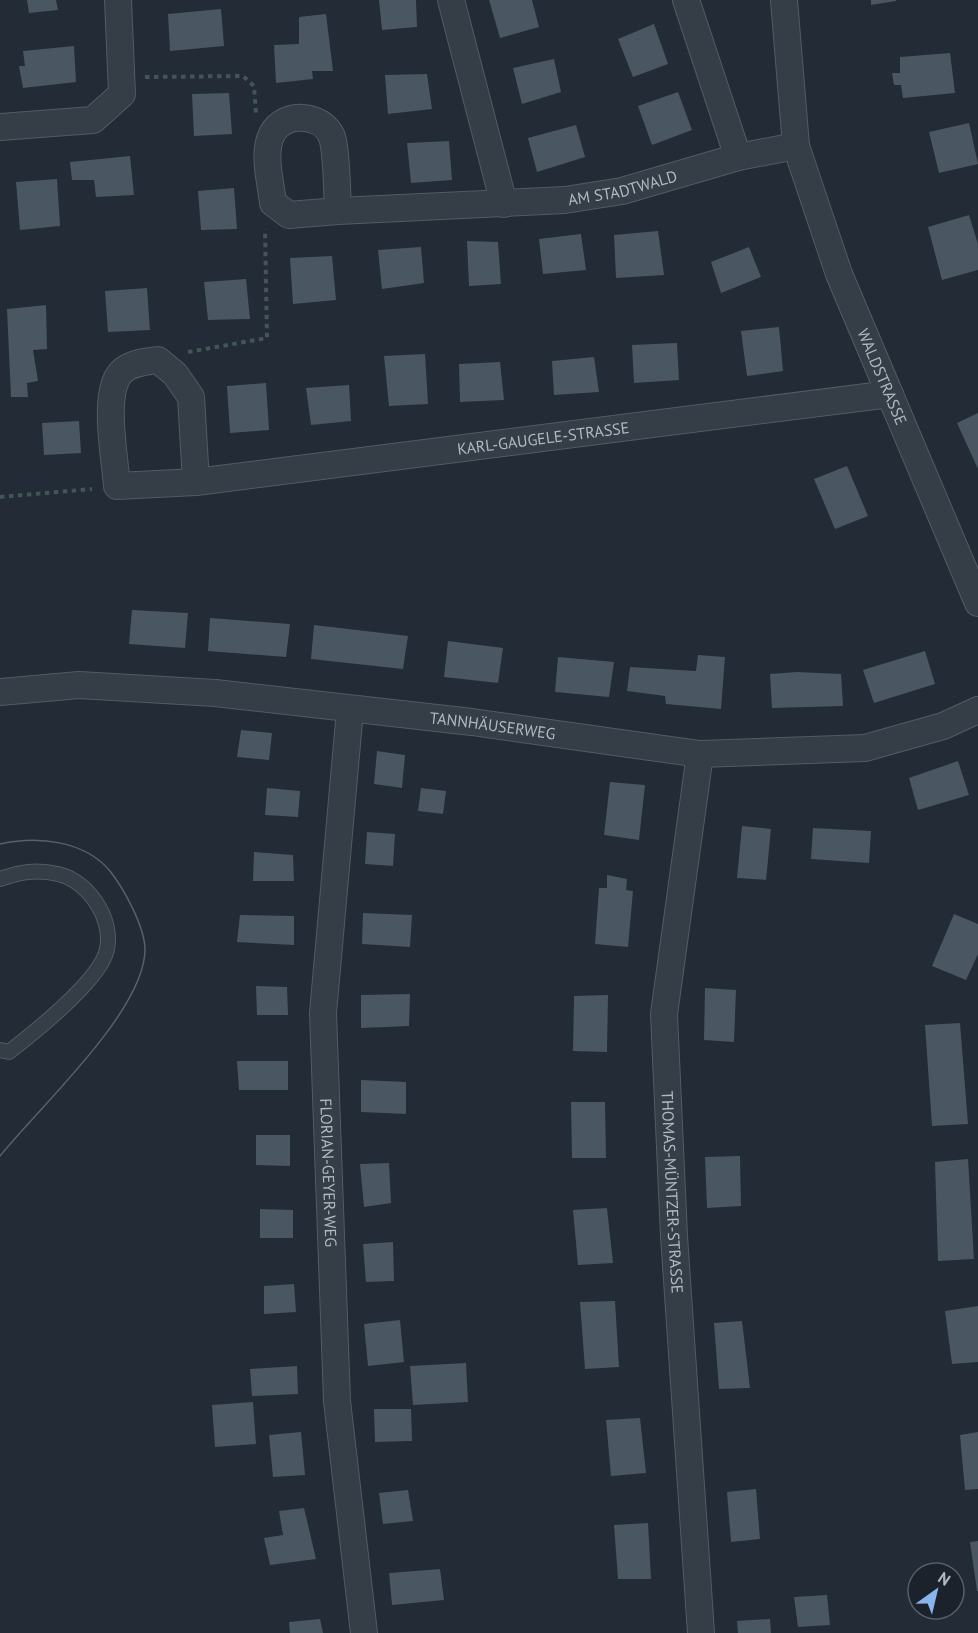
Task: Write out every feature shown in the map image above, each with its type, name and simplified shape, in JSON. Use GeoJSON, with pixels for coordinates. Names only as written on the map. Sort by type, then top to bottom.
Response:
{"type":"FeatureCollection","features":[{"type":"Feature","properties":{"kind":"street"},"geometry":{"type":"LineString","coordinates":[[0,127],[93,120],[122,94],[124,77],[118,0]]}},
{"type":"Feature","properties":{"kind":"street"},"geometry":{"type":"LineString","coordinates":[[450,0],[504,204]]}},
{"type":"Feature","properties":{"kind":"street"},"geometry":{"type":"LineString","coordinates":[[686,0],[738,158],[796,146]]}},
{"type":"Feature","properties":{"kind":"street","name":"WALDSTRASSE"},"geometry":{"type":"LineString","coordinates":[[784,0],[796,146],[839,274],[978,603]]}},
{"type":"Feature","properties":{"kind":"street"},"geometry":{"type":"LineString","coordinates":[[273,203],[268,153],[272,134],[286,122],[303,117],[320,122],[332,137],[338,211]]}},
{"type":"Feature","properties":{"kind":"street","name":"AM STADTWALD"},"geometry":{"type":"LineString","coordinates":[[273,203],[289,215],[565,200],[622,191],[738,158]]}},
{"type":"Feature","properties":{"kind":"street"},"geometry":{"type":"LineString","coordinates":[[117,486],[111,397],[119,374],[139,362],[158,360],[175,374],[190,397],[196,482]]}},
{"type":"Feature","properties":{"kind":"street","name":"KARL-GAUGELE-STRASSE"},"geometry":{"type":"LineString","coordinates":[[117,486],[196,482],[891,393]]}},
{"type":"Feature","properties":{"kind":"street","name":"TANNHÄUSERWEG"},"geometry":{"type":"LineString","coordinates":[[0,692],[80,685],[215,693],[472,722],[700,754],[865,748],[943,726],[978,710]]}},
{"type":"Feature","properties":{"kind":"street","name":"FLORIAN-GEYER-WEG"},"geometry":{"type":"LineString","coordinates":[[350,710],[323,1013],[337,1401],[364,1633]]}},
{"type":"Feature","properties":{"kind":"street","name":"THOMAS-MÜNTZER-STRASSE"},"geometry":{"type":"LineString","coordinates":[[700,754],[664,1014],[674,1236],[701,1633]]}},
{"type":"Feature","properties":{"kind":"lane"},"geometry":{"type":"LineString","coordinates":[[0,879],[26,870],[60,874],[92,894],[109,927],[104,959],[79,989],[35,1032],[9,1052],[0,1050]]}},
{"type":"Feature","properties":{"kind":"path"},"geometry":{"type":"LineString","coordinates":[[124,77],[243,76],[254,86],[256,114],[272,134]]}},
{"type":"Feature","properties":{"kind":"path"},"geometry":{"type":"LineString","coordinates":[[175,374],[188,351],[267,338],[265,229],[273,203]]}},
{"type":"Feature","properties":{"kind":"path"},"geometry":{"type":"LineString","coordinates":[[0,497],[117,486]]}},
{"type":"Feature","properties":{"kind":"building"},"geometry":{"type":"Polygon","coordinates":[[[27,0],[56,0],[58,10],[29,13],[27,0]]]}},
{"type":"Feature","properties":{"kind":"building"},"geometry":{"type":"Polygon","coordinates":[[[379,0],[416,0],[417,27],[382,30],[379,0]]]}},
{"type":"Feature","properties":{"kind":"building"},"geometry":{"type":"Polygon","coordinates":[[[489,0],[532,0],[539,27],[500,38],[489,0]]]}},
{"type":"Feature","properties":{"kind":"building"},"geometry":{"type":"Polygon","coordinates":[[[871,0],[896,0],[896,1],[871,5],[871,0]]]}},
{"type":"Feature","properties":{"kind":"building"},"geometry":{"type":"Polygon","coordinates":[[[221,9],[224,46],[170,51],[168,14],[221,9]]]}},
{"type":"Feature","properties":{"kind":"building"},"geometry":{"type":"Polygon","coordinates":[[[326,14],[333,71],[312,71],[313,79],[276,83],[274,45],[299,44],[299,17],[326,14]]]}},
{"type":"Feature","properties":{"kind":"building"},"geometry":{"type":"Polygon","coordinates":[[[654,24],[668,64],[633,77],[618,39],[654,24]]]}},
{"type":"Feature","properties":{"kind":"building"},"geometry":{"type":"Polygon","coordinates":[[[74,46],[76,82],[23,88],[19,66],[25,66],[23,51],[74,46]]]}},
{"type":"Feature","properties":{"kind":"building"},"geometry":{"type":"Polygon","coordinates":[[[950,53],[955,93],[903,98],[901,85],[894,85],[892,73],[900,73],[900,57],[950,53]]]}},
{"type":"Feature","properties":{"kind":"building"},"geometry":{"type":"Polygon","coordinates":[[[554,59],[561,92],[522,104],[513,68],[554,59]]]}},
{"type":"Feature","properties":{"kind":"building"},"geometry":{"type":"Polygon","coordinates":[[[427,74],[432,109],[388,114],[385,75],[427,74]]]}},
{"type":"Feature","properties":{"kind":"building"},"geometry":{"type":"Polygon","coordinates":[[[678,92],[692,130],[652,145],[638,106],[678,92]]]}},
{"type":"Feature","properties":{"kind":"building"},"geometry":{"type":"Polygon","coordinates":[[[229,93],[232,134],[194,136],[192,94],[229,93]]]}},
{"type":"Feature","properties":{"kind":"building"},"geometry":{"type":"Polygon","coordinates":[[[969,123],[978,164],[939,173],[929,132],[969,123]]]}},
{"type":"Feature","properties":{"kind":"building"},"geometry":{"type":"Polygon","coordinates":[[[576,125],[585,157],[537,172],[528,138],[576,125]]]}},
{"type":"Feature","properties":{"kind":"building"},"geometry":{"type":"Polygon","coordinates":[[[449,141],[452,180],[411,183],[407,143],[449,141]]]}},
{"type":"Feature","properties":{"kind":"building"},"geometry":{"type":"Polygon","coordinates":[[[130,156],[134,195],[96,197],[94,180],[72,180],[70,162],[130,156]]]}},
{"type":"Feature","properties":{"kind":"building"},"geometry":{"type":"Polygon","coordinates":[[[57,179],[60,226],[20,230],[16,182],[57,179]]]}},
{"type":"Feature","properties":{"kind":"building"},"geometry":{"type":"Polygon","coordinates":[[[234,188],[237,229],[201,230],[198,191],[234,188]]]}},
{"type":"Feature","properties":{"kind":"building"},"geometry":{"type":"Polygon","coordinates":[[[969,215],[978,244],[978,270],[942,280],[928,227],[969,215]]]}},
{"type":"Feature","properties":{"kind":"building"},"geometry":{"type":"Polygon","coordinates":[[[658,231],[664,275],[616,278],[614,235],[658,231]]]}},
{"type":"Feature","properties":{"kind":"building"},"geometry":{"type":"Polygon","coordinates":[[[581,234],[586,270],[543,274],[539,239],[581,234]]]}},
{"type":"Feature","properties":{"kind":"building"},"geometry":{"type":"Polygon","coordinates":[[[467,241],[498,242],[501,284],[469,286],[467,241]]]}},
{"type":"Feature","properties":{"kind":"building"},"geometry":{"type":"Polygon","coordinates":[[[421,247],[424,283],[382,289],[378,250],[421,247]]]}},
{"type":"Feature","properties":{"kind":"building"},"geometry":{"type":"Polygon","coordinates":[[[749,247],[761,277],[721,293],[711,262],[749,247]]]}},
{"type":"Feature","properties":{"kind":"building"},"geometry":{"type":"Polygon","coordinates":[[[332,256],[336,300],[293,304],[290,258],[332,256]]]}},
{"type":"Feature","properties":{"kind":"building"},"geometry":{"type":"Polygon","coordinates":[[[246,279],[250,319],[208,320],[204,282],[246,279]]]}},
{"type":"Feature","properties":{"kind":"building"},"geometry":{"type":"Polygon","coordinates":[[[147,288],[150,330],[108,332],[105,291],[147,288]]]}},
{"type":"Feature","properties":{"kind":"building"},"geometry":{"type":"Polygon","coordinates":[[[46,305],[47,349],[33,350],[38,381],[27,383],[28,397],[11,397],[7,309],[46,305]]]}},
{"type":"Feature","properties":{"kind":"building"},"geometry":{"type":"Polygon","coordinates":[[[779,327],[783,371],[747,376],[741,331],[779,327]]]}},
{"type":"Feature","properties":{"kind":"building"},"geometry":{"type":"Polygon","coordinates":[[[677,343],[679,380],[634,383],[632,345],[677,343]]]}},
{"type":"Feature","properties":{"kind":"building"},"geometry":{"type":"Polygon","coordinates":[[[425,354],[428,404],[389,406],[384,356],[425,354]]]}},
{"type":"Feature","properties":{"kind":"building"},"geometry":{"type":"Polygon","coordinates":[[[594,357],[599,392],[554,395],[552,361],[594,357]]]}},
{"type":"Feature","properties":{"kind":"building"},"geometry":{"type":"Polygon","coordinates":[[[500,362],[504,400],[460,402],[459,364],[500,362]]]}},
{"type":"Feature","properties":{"kind":"building"},"geometry":{"type":"Polygon","coordinates":[[[266,383],[269,430],[230,433],[227,386],[266,383]]]}},
{"type":"Feature","properties":{"kind":"building"},"geometry":{"type":"Polygon","coordinates":[[[349,385],[351,421],[311,425],[306,388],[349,385]]]}},
{"type":"Feature","properties":{"kind":"building"},"geometry":{"type":"Polygon","coordinates":[[[978,413],[978,469],[957,423],[978,413]]]}},
{"type":"Feature","properties":{"kind":"building"},"geometry":{"type":"Polygon","coordinates":[[[79,421],[81,453],[44,455],[42,423],[79,421]]]}},
{"type":"Feature","properties":{"kind":"building"},"geometry":{"type":"Polygon","coordinates":[[[847,466],[868,516],[835,529],[814,479],[847,466]]]}},
{"type":"Feature","properties":{"kind":"building"},"geometry":{"type":"Polygon","coordinates":[[[132,610],[188,613],[185,648],[129,644],[132,610]]]}},
{"type":"Feature","properties":{"kind":"building"},"geometry":{"type":"Polygon","coordinates":[[[210,618],[290,624],[286,657],[208,651],[210,618]]]}},
{"type":"Feature","properties":{"kind":"building"},"geometry":{"type":"Polygon","coordinates":[[[314,625],[408,636],[403,669],[311,659],[314,625]]]}},
{"type":"Feature","properties":{"kind":"building"},"geometry":{"type":"Polygon","coordinates":[[[448,641],[503,648],[498,683],[444,677],[448,641]]]}},
{"type":"Feature","properties":{"kind":"building"},"geometry":{"type":"Polygon","coordinates":[[[925,651],[935,684],[874,703],[863,670],[925,651]]]}},
{"type":"Feature","properties":{"kind":"building"},"geometry":{"type":"Polygon","coordinates":[[[698,655],[725,657],[721,709],[666,704],[665,696],[627,691],[630,667],[696,671],[698,655]]]}},
{"type":"Feature","properties":{"kind":"building"},"geometry":{"type":"Polygon","coordinates":[[[558,657],[614,662],[609,697],[555,692],[558,657]]]}},
{"type":"Feature","properties":{"kind":"building"},"geometry":{"type":"Polygon","coordinates":[[[797,672],[841,674],[843,706],[772,708],[770,674],[797,672]]]}},
{"type":"Feature","properties":{"kind":"building"},"geometry":{"type":"Polygon","coordinates":[[[241,730],[272,733],[269,760],[237,757],[241,730]]]}},
{"type":"Feature","properties":{"kind":"building"},"geometry":{"type":"Polygon","coordinates":[[[377,751],[405,755],[402,788],[374,784],[377,751]]]}},
{"type":"Feature","properties":{"kind":"building"},"geometry":{"type":"Polygon","coordinates":[[[958,761],[969,795],[918,810],[909,778],[958,761]]]}},
{"type":"Feature","properties":{"kind":"building"},"geometry":{"type":"Polygon","coordinates":[[[610,782],[645,785],[639,840],[604,835],[610,782]]]}},
{"type":"Feature","properties":{"kind":"building"},"geometry":{"type":"Polygon","coordinates":[[[267,788],[300,791],[298,817],[265,815],[267,788]]]}},
{"type":"Feature","properties":{"kind":"building"},"geometry":{"type":"Polygon","coordinates":[[[421,788],[446,791],[443,814],[418,811],[421,788]]]}},
{"type":"Feature","properties":{"kind":"building"},"geometry":{"type":"Polygon","coordinates":[[[742,826],[771,829],[766,880],[737,878],[742,826]]]}},
{"type":"Feature","properties":{"kind":"building"},"geometry":{"type":"Polygon","coordinates":[[[813,828],[871,831],[869,863],[811,859],[813,828]]]}},
{"type":"Feature","properties":{"kind":"building"},"geometry":{"type":"Polygon","coordinates":[[[367,832],[395,834],[393,866],[365,864],[367,832]]]}},
{"type":"Feature","properties":{"kind":"building"},"geometry":{"type":"Polygon","coordinates":[[[254,852],[293,855],[294,881],[253,881],[254,852]]]}},
{"type":"Feature","properties":{"kind":"building"},"geometry":{"type":"Polygon","coordinates":[[[607,875],[627,879],[626,890],[633,891],[628,947],[595,944],[599,888],[607,888],[607,875]]]}},
{"type":"Feature","properties":{"kind":"building"},"geometry":{"type":"Polygon","coordinates":[[[363,913],[412,915],[410,947],[362,944],[363,913]]]}},
{"type":"Feature","properties":{"kind":"building"},"geometry":{"type":"Polygon","coordinates":[[[954,914],[978,924],[978,954],[966,980],[932,966],[954,914]]]}},
{"type":"Feature","properties":{"kind":"building"},"geometry":{"type":"Polygon","coordinates":[[[240,915],[294,916],[294,945],[237,942],[240,915]]]}},
{"type":"Feature","properties":{"kind":"building"},"geometry":{"type":"Polygon","coordinates":[[[256,986],[287,987],[288,1015],[257,1015],[256,986]]]}},
{"type":"Feature","properties":{"kind":"building"},"geometry":{"type":"Polygon","coordinates":[[[705,988],[736,990],[734,1042],[704,1040],[705,988]]]}},
{"type":"Feature","properties":{"kind":"building"},"geometry":{"type":"Polygon","coordinates":[[[410,994],[409,1026],[361,1028],[361,995],[410,994]]]}},
{"type":"Feature","properties":{"kind":"building"},"geometry":{"type":"Polygon","coordinates":[[[608,995],[607,1052],[573,1051],[574,996],[608,995]]]}},
{"type":"Feature","properties":{"kind":"building"},"geometry":{"type":"Polygon","coordinates":[[[960,1023],[968,1124],[932,1126],[925,1025],[960,1023]]]}},
{"type":"Feature","properties":{"kind":"building"},"geometry":{"type":"Polygon","coordinates":[[[237,1061],[288,1061],[288,1090],[239,1090],[237,1061]]]}},
{"type":"Feature","properties":{"kind":"building"},"geometry":{"type":"Polygon","coordinates":[[[361,1080],[406,1082],[406,1114],[361,1112],[361,1080]]]}},
{"type":"Feature","properties":{"kind":"building"},"geometry":{"type":"Polygon","coordinates":[[[571,1102],[605,1102],[606,1158],[572,1158],[571,1102]]]}},
{"type":"Feature","properties":{"kind":"building"},"geometry":{"type":"Polygon","coordinates":[[[256,1135],[290,1135],[290,1166],[256,1165],[256,1135]]]}},
{"type":"Feature","properties":{"kind":"building"},"geometry":{"type":"Polygon","coordinates":[[[740,1156],[741,1206],[707,1208],[705,1157],[740,1156]]]}},
{"type":"Feature","properties":{"kind":"building"},"geometry":{"type":"Polygon","coordinates":[[[968,1159],[974,1259],[938,1261],[935,1162],[968,1159]]]}},
{"type":"Feature","properties":{"kind":"building"},"geometry":{"type":"Polygon","coordinates":[[[389,1163],[391,1203],[364,1207],[360,1164],[389,1163]]]}},
{"type":"Feature","properties":{"kind":"building"},"geometry":{"type":"Polygon","coordinates":[[[607,1208],[613,1263],[578,1265],[573,1210],[607,1208]]]}},
{"type":"Feature","properties":{"kind":"building"},"geometry":{"type":"Polygon","coordinates":[[[260,1209],[293,1210],[293,1238],[260,1238],[260,1209]]]}},
{"type":"Feature","properties":{"kind":"building"},"geometry":{"type":"Polygon","coordinates":[[[393,1242],[394,1281],[366,1282],[363,1244],[393,1242]]]}},
{"type":"Feature","properties":{"kind":"building"},"geometry":{"type":"Polygon","coordinates":[[[294,1284],[296,1312],[264,1314],[264,1286],[294,1284]]]}},
{"type":"Feature","properties":{"kind":"building"},"geometry":{"type":"Polygon","coordinates":[[[615,1301],[619,1367],[585,1369],[580,1302],[615,1301]]]}},
{"type":"Feature","properties":{"kind":"building"},"geometry":{"type":"Polygon","coordinates":[[[978,1306],[978,1362],[952,1364],[945,1311],[978,1306]]]}},
{"type":"Feature","properties":{"kind":"building"},"geometry":{"type":"Polygon","coordinates":[[[400,1320],[404,1362],[368,1366],[364,1324],[400,1320]]]}},
{"type":"Feature","properties":{"kind":"building"},"geometry":{"type":"Polygon","coordinates":[[[742,1321],[750,1388],[719,1389],[714,1323],[742,1321]]]}},
{"type":"Feature","properties":{"kind":"building"},"geometry":{"type":"Polygon","coordinates":[[[466,1363],[468,1402],[413,1405],[410,1366],[466,1363]]]}},
{"type":"Feature","properties":{"kind":"building"},"geometry":{"type":"Polygon","coordinates":[[[297,1366],[298,1394],[252,1396],[250,1369],[297,1366]]]}},
{"type":"Feature","properties":{"kind":"building"},"geometry":{"type":"Polygon","coordinates":[[[253,1402],[256,1444],[215,1447],[212,1405],[253,1402]]]}},
{"type":"Feature","properties":{"kind":"building"},"geometry":{"type":"Polygon","coordinates":[[[374,1409],[411,1409],[412,1441],[375,1442],[374,1409]]]}},
{"type":"Feature","properties":{"kind":"building"},"geometry":{"type":"Polygon","coordinates":[[[640,1418],[646,1473],[611,1476],[606,1420],[640,1418]]]}},
{"type":"Feature","properties":{"kind":"building"},"geometry":{"type":"Polygon","coordinates":[[[301,1432],[305,1475],[273,1477],[269,1435],[301,1432]]]}},
{"type":"Feature","properties":{"kind":"building"},"geometry":{"type":"Polygon","coordinates":[[[978,1432],[978,1489],[965,1490],[960,1435],[978,1432]]]}},
{"type":"Feature","properties":{"kind":"building"},"geometry":{"type":"Polygon","coordinates":[[[756,1489],[760,1539],[731,1542],[727,1492],[756,1489]]]}},
{"type":"Feature","properties":{"kind":"building"},"geometry":{"type":"Polygon","coordinates":[[[408,1490],[413,1521],[383,1524],[379,1493],[408,1490]]]}},
{"type":"Feature","properties":{"kind":"building"},"geometry":{"type":"Polygon","coordinates":[[[304,1508],[316,1559],[270,1565],[264,1538],[283,1535],[279,1511],[304,1508]]]}},
{"type":"Feature","properties":{"kind":"building"},"geometry":{"type":"Polygon","coordinates":[[[648,1523],[651,1579],[618,1579],[614,1525],[648,1523]]]}},
{"type":"Feature","properties":{"kind":"building"},"geometry":{"type":"Polygon","coordinates":[[[978,1541],[978,1591],[977,1591],[970,1542],[978,1541]]]}},
{"type":"Feature","properties":{"kind":"building"},"geometry":{"type":"Polygon","coordinates":[[[440,1569],[444,1600],[392,1605],[389,1573],[440,1569]]]}},
{"type":"Feature","properties":{"kind":"building"},"geometry":{"type":"Polygon","coordinates":[[[827,1595],[830,1625],[798,1627],[794,1597],[827,1595]]]}},
{"type":"Feature","properties":{"kind":"building"},"geometry":{"type":"Polygon","coordinates":[[[320,1619],[323,1633],[290,1633],[289,1622],[320,1619]]]}},
{"type":"Feature","properties":{"kind":"building"},"geometry":{"type":"Polygon","coordinates":[[[770,1619],[771,1633],[738,1633],[737,1621],[770,1619]]]}},
{"type":"Feature","properties":{"kind":"tram line"},"geometry":{"type":"LineString","coordinates":[[0,844],[29,840],[59,843],[74,847],[99,861],[116,879],[133,909],[142,930],[145,950],[140,975],[109,1030],[63,1086],[0,1156]]}}]}
